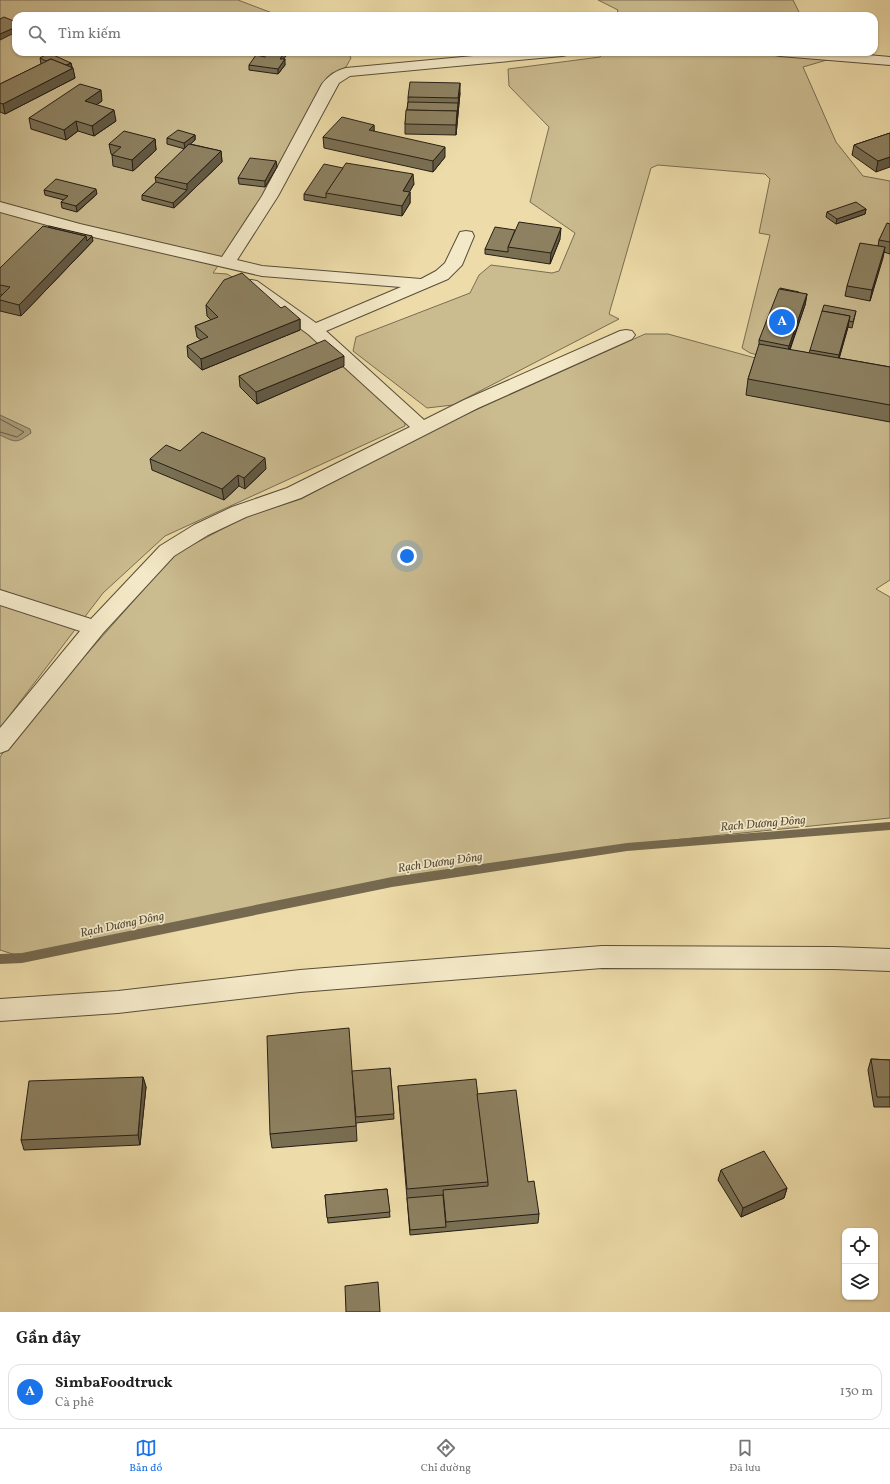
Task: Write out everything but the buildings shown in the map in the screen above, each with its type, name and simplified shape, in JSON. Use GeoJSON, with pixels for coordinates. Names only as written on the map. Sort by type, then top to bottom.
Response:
{"type":"FeatureCollection","features":[{"type":"Feature","properties":{"kind":"street"},"geometry":{"type":"LineString","coordinates":[[236,265],[270,196],[330,84],[334,80],[346,72],[519,56]]}},
{"type":"Feature","properties":{"kind":"street"},"geometry":{"type":"LineString","coordinates":[[829,56],[890,61]]}},
{"type":"Feature","properties":{"kind":"street"},"geometry":{"type":"LineString","coordinates":[[0,207],[76,228],[262,271],[424,284]]}},
{"type":"Feature","properties":{"kind":"street"},"geometry":{"type":"LineString","coordinates":[[314,330],[424,284],[442,274],[453,264],[466,236]]}},
{"type":"Feature","properties":{"kind":"street"},"geometry":{"type":"LineString","coordinates":[[236,265],[244,278],[254,288],[314,330],[422,428]]}},
{"type":"Feature","properties":{"kind":"street"},"geometry":{"type":"LineString","coordinates":[[0,744],[95,628],[167,551],[201,530],[239,512],[294,493],[471,404],[626,335]]}},
{"type":"Feature","properties":{"kind":"street"},"geometry":{"type":"LineString","coordinates":[[0,597],[95,628]]}},
{"type":"Feature","properties":{"kind":"street"},"geometry":{"type":"LineString","coordinates":[[0,1010],[118,1002],[300,981],[602,957],[834,958],[890,960]]}},
{"type":"Feature","properties":{"kind":"shaded area"},"geometry":{"type":"Polygon","coordinates":[[[0,0],[238,0],[270,12],[12,12],[12,56],[350,56],[351,58],[346,67],[338,71],[326,81],[268,194],[213,273],[227,274],[252,288],[331,349],[405,416],[405,426],[165,536],[103,593],[0,728],[0,0]]]}},
{"type":"Feature","properties":{"kind":"shaded area"},"geometry":{"type":"Polygon","coordinates":[[[598,0],[793,0],[799,12],[617,12],[618,10],[598,0]]]}},
{"type":"Feature","properties":{"kind":"shaded area"},"geometry":{"type":"Polygon","coordinates":[[[840,56],[803,67],[836,142],[863,176],[890,181],[890,391],[750,353],[742,348],[770,235],[759,233],[770,179],[765,174],[658,165],[651,168],[609,314],[619,319],[453,405],[427,408],[353,351],[356,337],[470,293],[479,275],[491,265],[552,273],[559,271],[575,233],[530,202],[549,127],[509,86],[508,69],[600,57],[840,56]]]}},
{"type":"Feature","properties":{"kind":"shaded area"},"geometry":{"type":"Polygon","coordinates":[[[645,334],[668,334],[890,395],[890,580],[876,589],[890,597],[890,818],[624,845],[389,880],[19,956],[0,950],[0,757],[16,734],[175,554],[245,517],[301,499],[431,430],[645,334]]]}},
{"type":"Feature","properties":{"kind":"water"},"geometry":{"type":"Polygon","coordinates":[[[0,415],[30,429],[31,433],[16,441],[0,435],[0,415]]]}},
{"type":"Feature","properties":{"kind":"waterway","name":"Rạch Dương Đông"},"geometry":{"type":"LineString","coordinates":[[0,959],[22,958],[392,882],[627,847],[890,826]]}},
{"type":"Feature","properties":{"kind":"place","name":"SimbaFoodtruck"},"geometry":{"type":"Point","coordinates":[782,322]}}]}
